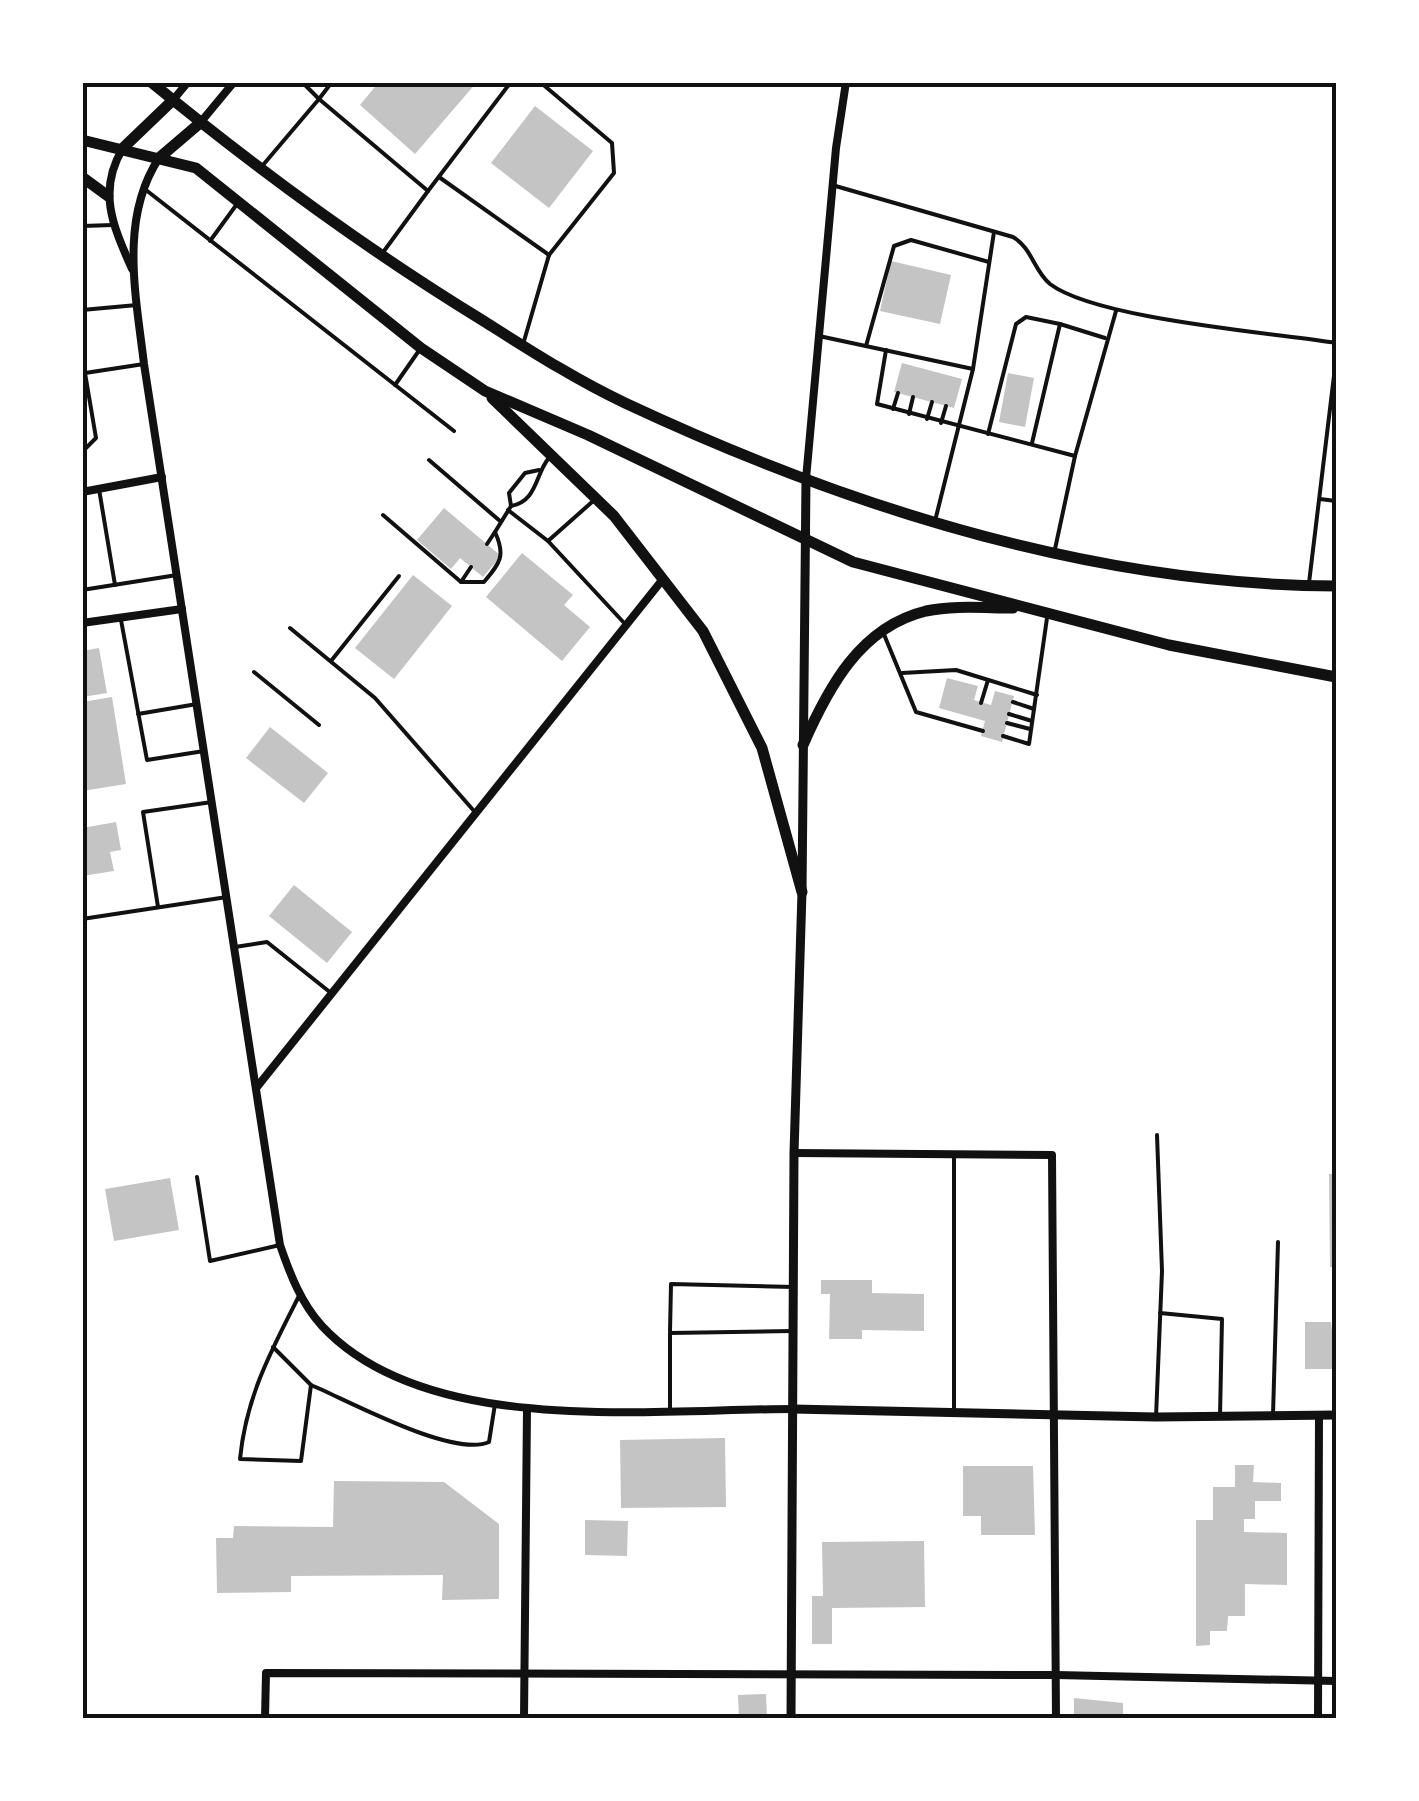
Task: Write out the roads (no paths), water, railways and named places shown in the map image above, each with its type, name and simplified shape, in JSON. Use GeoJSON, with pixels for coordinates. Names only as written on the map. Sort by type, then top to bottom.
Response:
{"type":"FeatureCollection","features":[{"type":"Feature","properties":{"kind":"main road"},"geometry":{"type":"LineString","coordinates":[[152,82],[260,168],[381,255],[523,346],[623,402],[806,479],[934,521],[1054,551],[1201,578],[1336,586]]}},
{"type":"Feature","properties":{"kind":"main road"},"geometry":{"type":"LineString","coordinates":[[123,148],[173,100]]}},
{"type":"Feature","properties":{"kind":"main road"},"geometry":{"type":"LineString","coordinates":[[159,158],[200,122]]}},
{"type":"Feature","properties":{"kind":"main road"},"geometry":{"type":"LineString","coordinates":[[82,140],[196,168],[421,348],[485,391],[596,498],[703,631],[762,748],[802,892]]}},
{"type":"Feature","properties":{"kind":"main road"},"geometry":{"type":"LineString","coordinates":[[82,177],[108,196]]}},
{"type":"Feature","properties":{"kind":"main road"},"geometry":{"type":"LineString","coordinates":[[485,391],[588,435],[853,562],[1169,644],[1336,678]]}},
{"type":"Feature","properties":{"kind":"main road"},"geometry":{"type":"LineString","coordinates":[[803,745],[825,695],[848,661],[883,631],[925,612],[1030,608]]}},
{"type":"Feature","properties":{"kind":"street"},"geometry":{"type":"LineString","coordinates":[[173,100],[188,82]]}},
{"type":"Feature","properties":{"kind":"street"},"geometry":{"type":"LineString","coordinates":[[200,122],[234,82]]}},
{"type":"Feature","properties":{"kind":"street"},"geometry":{"type":"LineString","coordinates":[[791,1718],[794,1152],[802,892],[806,479],[832,185],[846,82]]}},
{"type":"Feature","properties":{"kind":"street"},"geometry":{"type":"LineString","coordinates":[[123,148],[109,172],[108,196],[113,226],[134,273]]}},
{"type":"Feature","properties":{"kind":"street"},"geometry":{"type":"LineString","coordinates":[[159,158],[143,188],[135,223],[134,273],[144,364],[280,1245],[300,1294],[321,1325],[391,1377],[528,1409],[1336,1415]]}},
{"type":"Feature","properties":{"kind":"street"},"geometry":{"type":"LineString","coordinates":[[82,492],[162,477]]}},
{"type":"Feature","properties":{"kind":"street"},"geometry":{"type":"LineString","coordinates":[[257,1087],[663,579]]}},
{"type":"Feature","properties":{"kind":"street"},"geometry":{"type":"LineString","coordinates":[[82,623],[182,609]]}},
{"type":"Feature","properties":{"kind":"street"},"geometry":{"type":"LineString","coordinates":[[794,1152],[1052,1155],[1056,1718]]}},
{"type":"Feature","properties":{"kind":"street"},"geometry":{"type":"LineString","coordinates":[[524,1718],[528,1409]]}},
{"type":"Feature","properties":{"kind":"street"},"geometry":{"type":"LineString","coordinates":[[1318,1718],[1319,1415]]}},
{"type":"Feature","properties":{"kind":"street"},"geometry":{"type":"LineString","coordinates":[[265,1718],[266,1674],[1056,1675],[1336,1681]]}},
{"type":"Feature","properties":{"kind":"lane"},"geometry":{"type":"LineString","coordinates":[[302,82],[428,192]]}},
{"type":"Feature","properties":{"kind":"lane"},"geometry":{"type":"LineString","coordinates":[[260,168],[332,82]]}},
{"type":"Feature","properties":{"kind":"lane"},"geometry":{"type":"LineString","coordinates":[[381,255],[512,82]]}},
{"type":"Feature","properties":{"kind":"lane"},"geometry":{"type":"LineString","coordinates":[[523,346],[549,256],[614,173],[612,143],[540,82]]}},
{"type":"Feature","properties":{"kind":"lane"},"geometry":{"type":"LineString","coordinates":[[438,177],[549,256]]}},
{"type":"Feature","properties":{"kind":"lane"},"geometry":{"type":"LineString","coordinates":[[832,185],[1024,244],[1049,284],[1116,310],[1336,343]]}},
{"type":"Feature","properties":{"kind":"lane"},"geometry":{"type":"LineString","coordinates":[[143,188],[454,431]]}},
{"type":"Feature","properties":{"kind":"lane"},"geometry":{"type":"LineString","coordinates":[[210,240],[239,202]]}},
{"type":"Feature","properties":{"kind":"lane"},"geometry":{"type":"LineString","coordinates":[[82,226],[113,226]]}},
{"type":"Feature","properties":{"kind":"lane"},"geometry":{"type":"LineString","coordinates":[[934,521],[973,369],[994,232]]}},
{"type":"Feature","properties":{"kind":"lane"},"geometry":{"type":"LineString","coordinates":[[866,346],[894,246],[912,240],[989,262]]}},
{"type":"Feature","properties":{"kind":"lane"},"geometry":{"type":"LineString","coordinates":[[82,310],[137,306]]}},
{"type":"Feature","properties":{"kind":"lane"},"geometry":{"type":"LineString","coordinates":[[1054,551],[1105,338],[1116,310]]}},
{"type":"Feature","properties":{"kind":"lane"},"geometry":{"type":"LineString","coordinates":[[988,435],[1016,324],[1026,317],[1105,338]]}},
{"type":"Feature","properties":{"kind":"lane"},"geometry":{"type":"LineString","coordinates":[[1032,446],[1060,324]]}},
{"type":"Feature","properties":{"kind":"lane"},"geometry":{"type":"LineString","coordinates":[[818,336],[973,369]]}},
{"type":"Feature","properties":{"kind":"lane"},"geometry":{"type":"LineString","coordinates":[[395,385],[421,348]]}},
{"type":"Feature","properties":{"kind":"lane"},"geometry":{"type":"LineString","coordinates":[[886,350],[877,404],[1075,456]]}},
{"type":"Feature","properties":{"kind":"lane"},"geometry":{"type":"LineString","coordinates":[[906,364],[908,355]]}},
{"type":"Feature","properties":{"kind":"lane"},"geometry":{"type":"LineString","coordinates":[[921,368],[924,358]]}},
{"type":"Feature","properties":{"kind":"lane"},"geometry":{"type":"LineString","coordinates":[[82,360],[96,438],[82,452]]}},
{"type":"Feature","properties":{"kind":"lane"},"geometry":{"type":"LineString","coordinates":[[1309,586],[1336,360]]}},
{"type":"Feature","properties":{"kind":"lane"},"geometry":{"type":"LineString","coordinates":[[940,373],[943,362]]}},
{"type":"Feature","properties":{"kind":"lane"},"geometry":{"type":"LineString","coordinates":[[85,373],[144,364]]}},
{"type":"Feature","properties":{"kind":"lane"},"geometry":{"type":"LineString","coordinates":[[954,377],[958,366]]}},
{"type":"Feature","properties":{"kind":"lane"},"geometry":{"type":"LineString","coordinates":[[893,409],[898,393]]}},
{"type":"Feature","properties":{"kind":"lane"},"geometry":{"type":"LineString","coordinates":[[909,414],[913,397]]}},
{"type":"Feature","properties":{"kind":"lane"},"geometry":{"type":"LineString","coordinates":[[926,419],[932,402]]}},
{"type":"Feature","properties":{"kind":"lane"},"geometry":{"type":"LineString","coordinates":[[941,423],[946,406]]}},
{"type":"Feature","properties":{"kind":"lane"},"geometry":{"type":"LineString","coordinates":[[487,544],[509,508],[520,504],[538,486],[539,470],[551,456]]}},
{"type":"Feature","properties":{"kind":"lane"},"geometry":{"type":"LineString","coordinates":[[429,460],[500,521]]}},
{"type":"Feature","properties":{"kind":"lane"},"geometry":{"type":"LineString","coordinates":[[539,470],[525,473],[508,493],[509,508],[548,541],[626,625]]}},
{"type":"Feature","properties":{"kind":"lane"},"geometry":{"type":"LineString","coordinates":[[98,489],[115,585]]}},
{"type":"Feature","properties":{"kind":"lane"},"geometry":{"type":"LineString","coordinates":[[548,541],[596,498]]}},
{"type":"Feature","properties":{"kind":"lane"},"geometry":{"type":"LineString","coordinates":[[1320,499],[1336,500]]}},
{"type":"Feature","properties":{"kind":"lane"},"geometry":{"type":"LineString","coordinates":[[383,516],[461,582],[484,582],[501,562],[503,553],[495,532]]}},
{"type":"Feature","properties":{"kind":"lane"},"geometry":{"type":"LineString","coordinates":[[461,582],[470,567]]}},
{"type":"Feature","properties":{"kind":"lane"},"geometry":{"type":"LineString","coordinates":[[82,590],[177,575]]}},
{"type":"Feature","properties":{"kind":"lane"},"geometry":{"type":"LineString","coordinates":[[331,661],[399,576]]}},
{"type":"Feature","properties":{"kind":"lane"},"geometry":{"type":"LineString","coordinates":[[1003,736],[1028,744],[1048,613]]}},
{"type":"Feature","properties":{"kind":"lane"},"geometry":{"type":"LineString","coordinates":[[120,618],[146,760],[204,751]]}},
{"type":"Feature","properties":{"kind":"lane"},"geometry":{"type":"LineString","coordinates":[[290,628],[375,698],[475,812]]}},
{"type":"Feature","properties":{"kind":"lane"},"geometry":{"type":"LineString","coordinates":[[883,631],[916,712],[982,731]]}},
{"type":"Feature","properties":{"kind":"lane"},"geometry":{"type":"LineString","coordinates":[[900,673],[914,676],[956,670],[1037,695]]}},
{"type":"Feature","properties":{"kind":"lane"},"geometry":{"type":"LineString","coordinates":[[254,672],[318,724]]}},
{"type":"Feature","properties":{"kind":"lane"},"geometry":{"type":"LineString","coordinates":[[981,703],[988,680]]}},
{"type":"Feature","properties":{"kind":"lane"},"geometry":{"type":"LineString","coordinates":[[984,693],[993,696]]}},
{"type":"Feature","properties":{"kind":"lane"},"geometry":{"type":"LineString","coordinates":[[1013,702],[1034,709]]}},
{"type":"Feature","properties":{"kind":"lane"},"geometry":{"type":"LineString","coordinates":[[138,714],[197,704]]}},
{"type":"Feature","properties":{"kind":"lane"},"geometry":{"type":"LineString","coordinates":[[1010,714],[1032,721]]}},
{"type":"Feature","properties":{"kind":"lane"},"geometry":{"type":"LineString","coordinates":[[973,728],[976,718]]}},
{"type":"Feature","properties":{"kind":"lane"},"geometry":{"type":"LineString","coordinates":[[1007,723],[1030,729]]}},
{"type":"Feature","properties":{"kind":"lane"},"geometry":{"type":"LineString","coordinates":[[158,907],[143,812],[212,802]]}},
{"type":"Feature","properties":{"kind":"lane"},"geometry":{"type":"LineString","coordinates":[[82,919],[227,896]]}},
{"type":"Feature","properties":{"kind":"lane"},"geometry":{"type":"LineString","coordinates":[[235,947],[267,942],[332,993]]}},
{"type":"Feature","properties":{"kind":"lane"},"geometry":{"type":"LineString","coordinates":[[1156,1416],[1160,1313],[1157,1135]]}},
{"type":"Feature","properties":{"kind":"lane"},"geometry":{"type":"LineString","coordinates":[[954,1154],[954,1412]]}},
{"type":"Feature","properties":{"kind":"lane"},"geometry":{"type":"LineString","coordinates":[[197,1177],[210,1260],[280,1245]]}},
{"type":"Feature","properties":{"kind":"lane"},"geometry":{"type":"LineString","coordinates":[[1273,1415],[1278,1242]]}},
{"type":"Feature","properties":{"kind":"lane"},"geometry":{"type":"LineString","coordinates":[[670,1409],[671,1284],[794,1286]]}},
{"type":"Feature","properties":{"kind":"lane"},"geometry":{"type":"LineString","coordinates":[[300,1294],[273,1346],[244,1417],[240,1459],[301,1461],[311,1385]]}},
{"type":"Feature","properties":{"kind":"lane"},"geometry":{"type":"LineString","coordinates":[[1160,1313],[1222,1318],[1220,1416]]}},
{"type":"Feature","properties":{"kind":"lane"},"geometry":{"type":"LineString","coordinates":[[670,1333],[793,1332]]}},
{"type":"Feature","properties":{"kind":"lane"},"geometry":{"type":"LineString","coordinates":[[273,1346],[311,1385],[444,1441],[473,1446],[489,1442],[493,1436],[495,1404]]}}]}
